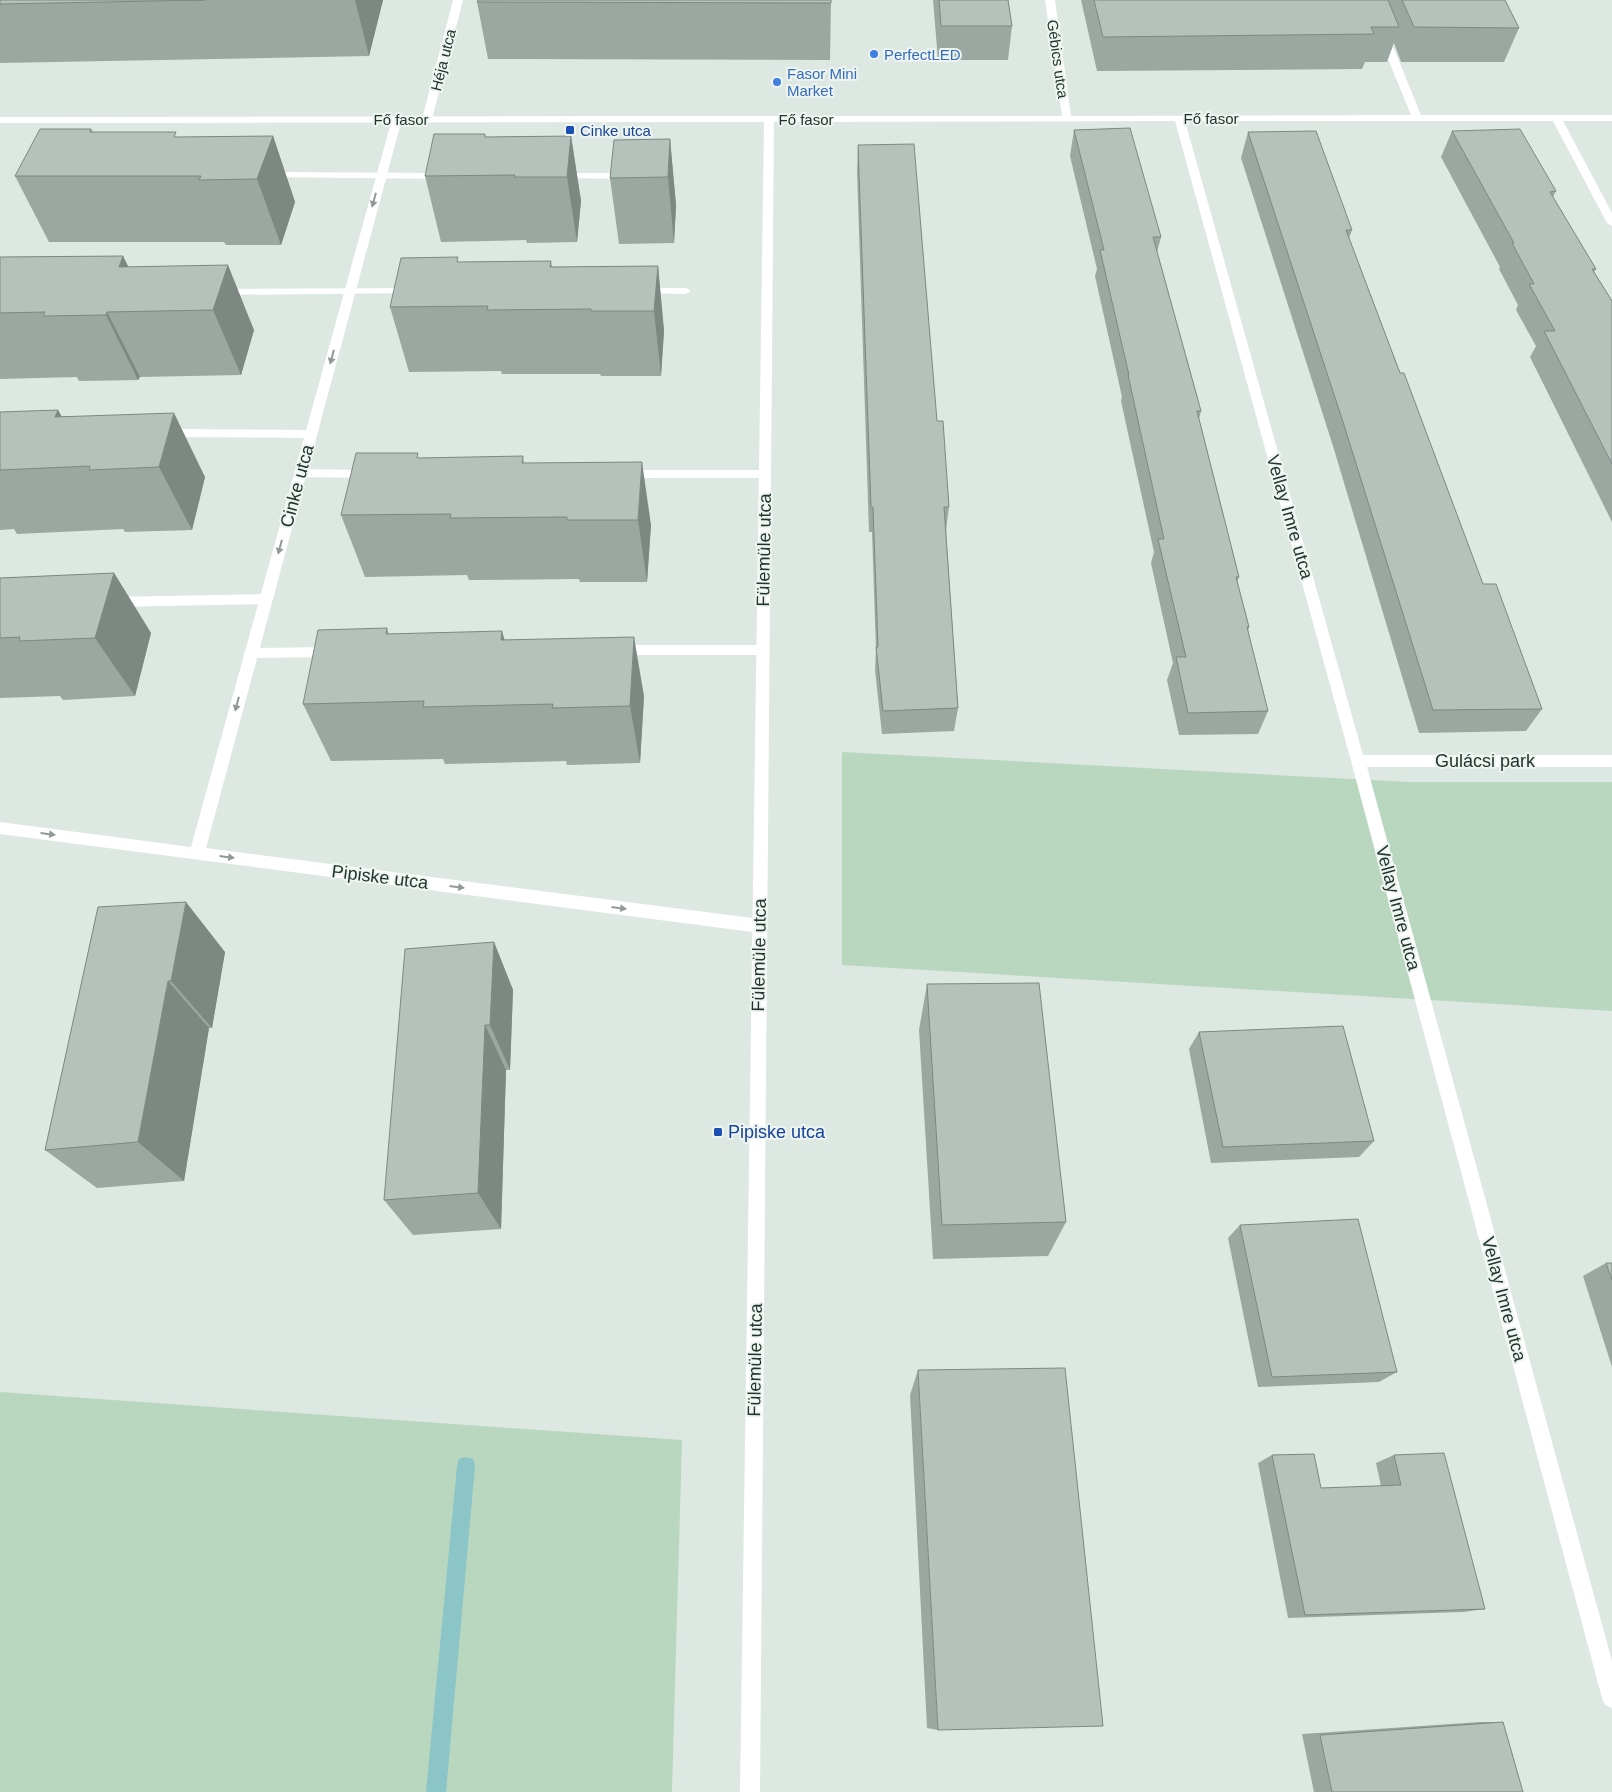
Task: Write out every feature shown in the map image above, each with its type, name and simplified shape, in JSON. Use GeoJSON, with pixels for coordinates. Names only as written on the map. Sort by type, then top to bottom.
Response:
{"type":"FeatureCollection","features":[{"type":"Feature","properties":{"kind":"street","name":"Héja utca"},"geometry":{"type":"LineString","coordinates":[[428,119],[458,0]]}},
{"type":"Feature","properties":{"kind":"street","name":"Gébics utca"},"geometry":{"type":"LineString","coordinates":[[1050,0],[1067,118]]}},
{"type":"Feature","properties":{"kind":"street"},"geometry":{"type":"LineString","coordinates":[[1369,0],[1417,118]]}},
{"type":"Feature","properties":{"kind":"street","name":"Vellay Imre utca"},"geometry":{"type":"LineString","coordinates":[[1178,118],[1358,761],[1612,1698]]}},
{"type":"Feature","properties":{"kind":"street"},"geometry":{"type":"LineString","coordinates":[[1556,118],[1612,223]]}},
{"type":"Feature","properties":{"kind":"street","name":"Fő fasor"},"geometry":{"type":"LineString","coordinates":[[0,120],[1612,118]]}},
{"type":"Feature","properties":{"kind":"street","name":"Cinke utca"},"geometry":{"type":"LineString","coordinates":[[196,854],[397,119]]}},
{"type":"Feature","properties":{"kind":"street","name":"Fülemüle utca"},"geometry":{"type":"LineString","coordinates":[[750,1792],[769,119]]}},
{"type":"Feature","properties":{"kind":"street"},"geometry":{"type":"LineString","coordinates":[[260,175],[458,176]]}},
{"type":"Feature","properties":{"kind":"street"},"geometry":{"type":"LineString","coordinates":[[544,176],[640,176]]}},
{"type":"Feature","properties":{"kind":"street"},"geometry":{"type":"LineString","coordinates":[[206,292],[421,291]]}},
{"type":"Feature","properties":{"kind":"street"},"geometry":{"type":"LineString","coordinates":[[627,291],[686,291]]}},
{"type":"Feature","properties":{"kind":"street"},"geometry":{"type":"LineString","coordinates":[[157,433],[311,434]]}},
{"type":"Feature","properties":{"kind":"street"},"geometry":{"type":"LineString","coordinates":[[300,473],[386,474]]}},
{"type":"Feature","properties":{"kind":"street"},"geometry":{"type":"LineString","coordinates":[[612,474],[765,474]]}},
{"type":"Feature","properties":{"kind":"street"},"geometry":{"type":"LineString","coordinates":[[97,602],[266,599]]}},
{"type":"Feature","properties":{"kind":"street"},"geometry":{"type":"LineString","coordinates":[[602,650],[763,650]]}},
{"type":"Feature","properties":{"kind":"street"},"geometry":{"type":"LineString","coordinates":[[251,653],[349,652]]}},
{"type":"Feature","properties":{"kind":"street","name":"Gulácsi park"},"geometry":{"type":"LineString","coordinates":[[1358,761],[1612,761]]}},
{"type":"Feature","properties":{"kind":"street","name":"Pipiske utca"},"geometry":{"type":"LineString","coordinates":[[0,828],[760,926]]}},
{"type":"Feature","properties":{"kind":"green space"},"geometry":{"type":"Polygon","coordinates":[[[842,752],[1409,782],[1612,782],[1612,1011],[842,965],[842,752]]]}},
{"type":"Feature","properties":{"kind":"green space"},"geometry":{"type":"Polygon","coordinates":[[[0,1392],[682,1440],[672,1792],[0,1792],[0,1392]]]}},
{"type":"Feature","properties":{"kind":"building"},"geometry":{"type":"Polygon","coordinates":[[[0,0],[205,0],[0,4],[0,0]]]}},
{"type":"Feature","properties":{"kind":"building"},"geometry":{"type":"Polygon","coordinates":[[[478,0],[831,0],[831,3],[477,2],[478,0]]]}},
{"type":"Feature","properties":{"kind":"building"},"geometry":{"type":"Polygon","coordinates":[[[939,0],[1008,0],[1012,26],[941,26],[939,0]]]}},
{"type":"Feature","properties":{"kind":"building"},"geometry":{"type":"Polygon","coordinates":[[[1094,0],[1388,0],[1399,27],[1371,27],[1374,34],[1103,37],[1094,0]]]}},
{"type":"Feature","properties":{"kind":"building"},"geometry":{"type":"Polygon","coordinates":[[[1402,0],[1505,0],[1519,28],[1414,27],[1402,0]]]}},
{"type":"Feature","properties":{"kind":"building"},"geometry":{"type":"Polygon","coordinates":[[[1130,128],[1161,237],[1153,237],[1201,411],[1197,411],[1239,577],[1236,577],[1268,711],[1188,713],[1176,657],[1186,657],[1158,539],[1164,539],[1100,250],[1104,250],[1074,130],[1130,128]]]}},
{"type":"Feature","properties":{"kind":"building"},"geometry":{"type":"Polygon","coordinates":[[[40,129],[91,129],[90,132],[176,132],[174,137],[273,136],[257,179],[199,180],[201,176],[15,176],[40,129]]]}},
{"type":"Feature","properties":{"kind":"building"},"geometry":{"type":"Polygon","coordinates":[[[1520,129],[1556,191],[1550,192],[1596,269],[1592,269],[1612,301],[1612,464],[1544,331],[1555,331],[1529,284],[1534,284],[1512,243],[1514,243],[1452,131],[1520,129]]]}},
{"type":"Feature","properties":{"kind":"building"},"geometry":{"type":"Polygon","coordinates":[[[1316,131],[1352,230],[1346,230],[1400,373],[1404,373],[1483,584],[1496,584],[1542,709],[1433,710],[1343,422],[1248,132],[1316,131]]]}},
{"type":"Feature","properties":{"kind":"building"},"geometry":{"type":"Polygon","coordinates":[[[434,134],[485,134],[485,137],[571,136],[567,177],[514,177],[515,175],[425,176],[434,134]]]}},
{"type":"Feature","properties":{"kind":"building"},"geometry":{"type":"Polygon","coordinates":[[[670,139],[668,177],[610,178],[614,140],[670,139]]]}},
{"type":"Feature","properties":{"kind":"building"},"geometry":{"type":"Polygon","coordinates":[[[914,144],[937,421],[943,421],[949,507],[944,507],[958,708],[883,711],[876,647],[878,647],[873,507],[871,507],[858,145],[914,144]]]}},
{"type":"Feature","properties":{"kind":"building"},"geometry":{"type":"Polygon","coordinates":[[[123,256],[119,267],[228,265],[213,310],[107,312],[106,315],[43,316],[45,312],[0,313],[0,257],[123,256]]]}},
{"type":"Feature","properties":{"kind":"building"},"geometry":{"type":"Polygon","coordinates":[[[458,257],[457,262],[551,261],[550,267],[658,266],[654,311],[591,311],[591,309],[487,310],[488,306],[390,307],[401,258],[458,257]]]}},
{"type":"Feature","properties":{"kind":"building"},"geometry":{"type":"Polygon","coordinates":[[[58,410],[55,417],[174,413],[159,467],[89,470],[90,466],[0,470],[0,412],[58,410]]]}},
{"type":"Feature","properties":{"kind":"building"},"geometry":{"type":"Polygon","coordinates":[[[356,453],[418,453],[417,458],[523,456],[522,463],[642,462],[638,520],[567,520],[567,517],[450,518],[451,514],[341,515],[356,453]]]}},
{"type":"Feature","properties":{"kind":"building"},"geometry":{"type":"Polygon","coordinates":[[[114,573],[95,638],[19,641],[20,637],[0,638],[0,578],[114,573]]]}},
{"type":"Feature","properties":{"kind":"building"},"geometry":{"type":"Polygon","coordinates":[[[387,628],[386,634],[502,631],[501,640],[634,637],[630,706],[552,708],[553,704],[423,707],[424,701],[303,704],[318,630],[387,628]]]}},
{"type":"Feature","properties":{"kind":"building"},"geometry":{"type":"Polygon","coordinates":[[[186,902],[171,981],[168,981],[138,1142],[45,1150],[98,907],[186,902]]]}},
{"type":"Feature","properties":{"kind":"building"},"geometry":{"type":"Polygon","coordinates":[[[494,942],[490,1025],[485,1025],[478,1193],[384,1200],[405,949],[494,942]]]}},
{"type":"Feature","properties":{"kind":"building"},"geometry":{"type":"Polygon","coordinates":[[[1039,983],[1066,1222],[942,1225],[927,984],[1039,983]]]}},
{"type":"Feature","properties":{"kind":"building"},"geometry":{"type":"Polygon","coordinates":[[[1343,1026],[1374,1141],[1223,1147],[1199,1032],[1343,1026]]]}},
{"type":"Feature","properties":{"kind":"building"},"geometry":{"type":"Polygon","coordinates":[[[1358,1219],[1397,1372],[1272,1377],[1240,1225],[1358,1219]]]}},
{"type":"Feature","properties":{"kind":"building"},"geometry":{"type":"Polygon","coordinates":[[[1606,1263],[1612,1263],[1612,1280],[1606,1263]]]}},
{"type":"Feature","properties":{"kind":"building"},"geometry":{"type":"Polygon","coordinates":[[[1065,1368],[1103,1726],[938,1730],[918,1370],[1065,1368]]]}},
{"type":"Feature","properties":{"kind":"building"},"geometry":{"type":"Polygon","coordinates":[[[1444,1453],[1485,1609],[1305,1615],[1272,1455],[1314,1454],[1321,1488],[1401,1485],[1394,1455],[1444,1453]]]}},
{"type":"Feature","properties":{"kind":"building"},"geometry":{"type":"Polygon","coordinates":[[[1503,1722],[1523,1792],[1332,1792],[1320,1735],[1503,1722]]]}},
{"type":"Feature","properties":{"kind":"waterway"},"geometry":{"type":"LineString","coordinates":[[436,1792],[466,1466]]}},
{"type":"Feature","properties":{"kind":"place","name":"PerfectLED"},"geometry":{"type":"Point","coordinates":[874,54]}},
{"type":"Feature","properties":{"kind":"place","name":"Fasor Mini Market"},"geometry":{"type":"Point","coordinates":[777,82]}},
{"type":"Feature","properties":{"kind":"place","name":"Cinke utca"},"geometry":{"type":"Point","coordinates":[570,130]}},
{"type":"Feature","properties":{"kind":"place","name":"Pipiske utca"},"geometry":{"type":"Point","coordinates":[718,1132]}}]}
